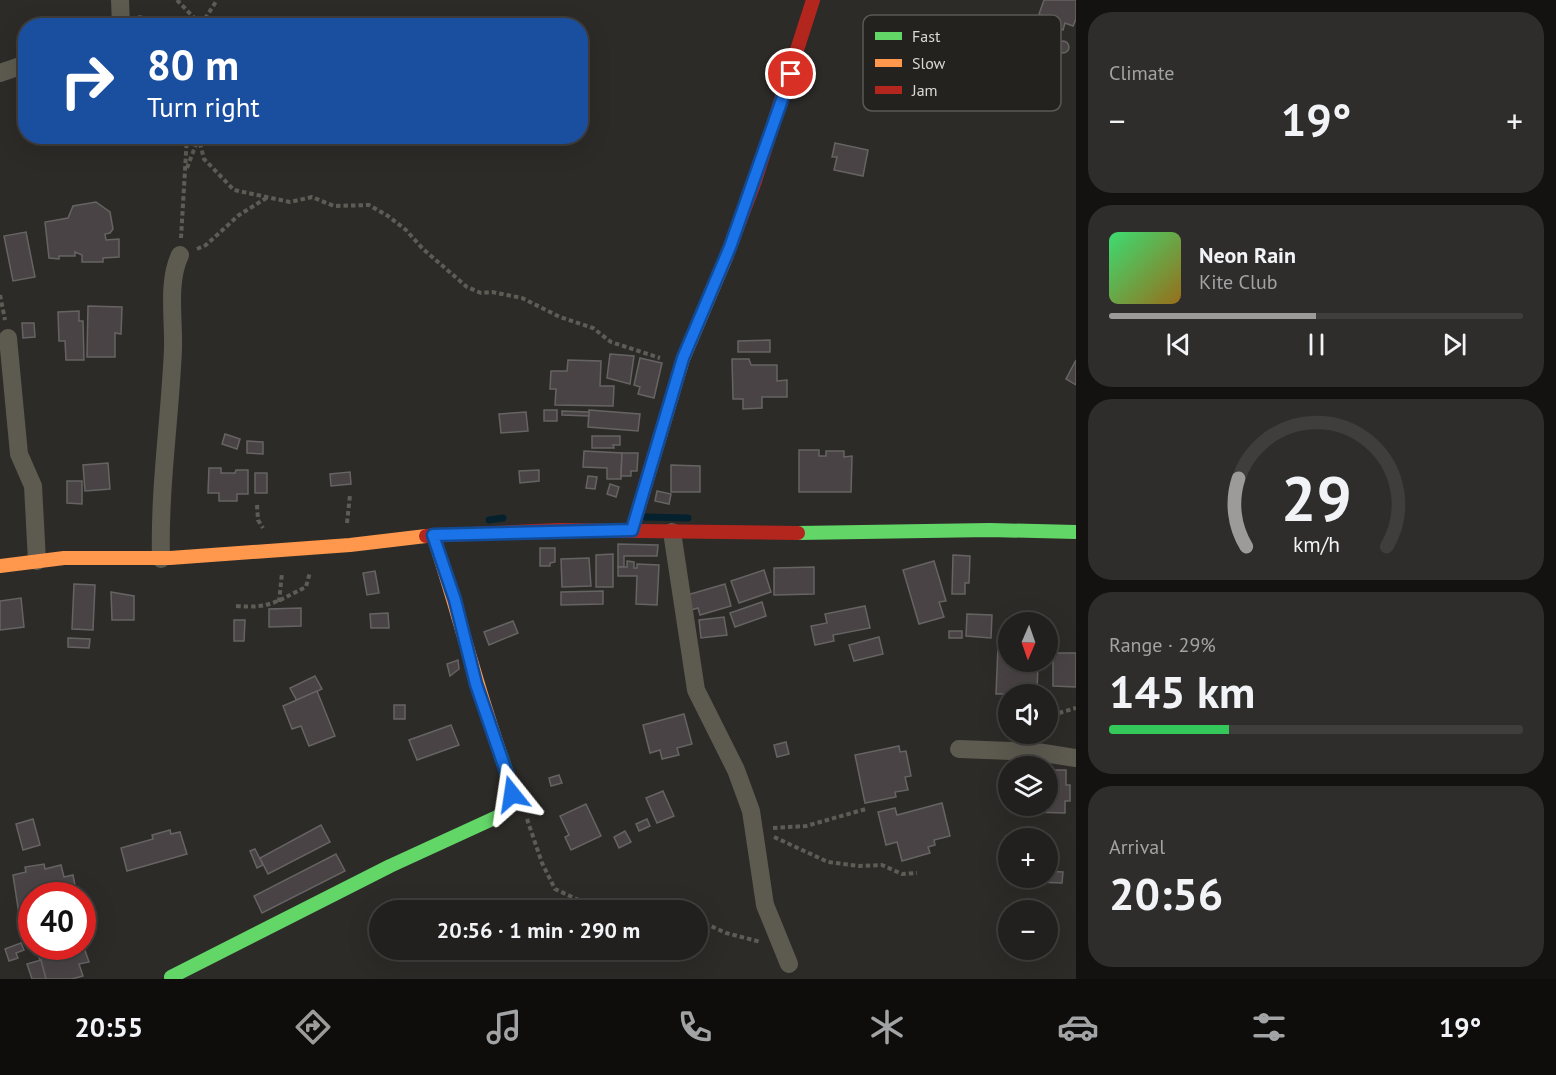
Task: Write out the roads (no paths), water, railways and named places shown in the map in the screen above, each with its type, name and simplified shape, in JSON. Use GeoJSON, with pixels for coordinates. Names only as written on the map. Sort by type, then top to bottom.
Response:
{"type":"FeatureCollection","features":[{"type":"Feature","properties":{"kind":"street"},"geometry":{"type":"LineString","coordinates":[[120,0],[121,18]]}},
{"type":"Feature","properties":{"kind":"street"},"geometry":{"type":"LineString","coordinates":[[632,530],[681,364],[755,181],[813,0]]}},
{"type":"Feature","properties":{"kind":"street"},"geometry":{"type":"LineString","coordinates":[[0,73],[18,67]]}},
{"type":"Feature","properties":{"kind":"street"},"geometry":{"type":"LineString","coordinates":[[160,559],[160,516],[172,361],[174,267],[180,255]]}},
{"type":"Feature","properties":{"kind":"street"},"geometry":{"type":"LineString","coordinates":[[8,338],[19,454],[33,486],[37,561]]}},
{"type":"Feature","properties":{"kind":"street"},"geometry":{"type":"LineString","coordinates":[[0,566],[64,558],[160,559],[433,535],[632,530],[777,533],[990,530],[1076,532]]}},
{"type":"Feature","properties":{"kind":"street"},"geometry":{"type":"LineString","coordinates":[[672,532],[696,690],[736,770],[752,811],[765,904],[789,964]]}},
{"type":"Feature","properties":{"kind":"street"},"geometry":{"type":"LineString","coordinates":[[171,977],[390,866],[499,816],[509,806],[512,794],[509,780],[476,684],[444,564],[433,535]]}},
{"type":"Feature","properties":{"kind":"street"},"geometry":{"type":"LineString","coordinates":[[959,749],[1037,752],[1076,758]]}},
{"type":"Feature","properties":{"kind":"waterway"},"geometry":{"type":"LineString","coordinates":[[645,517],[688,518]]}},
{"type":"Feature","properties":{"kind":"waterway"},"geometry":{"type":"LineString","coordinates":[[489,520],[503,518]]}}]}
